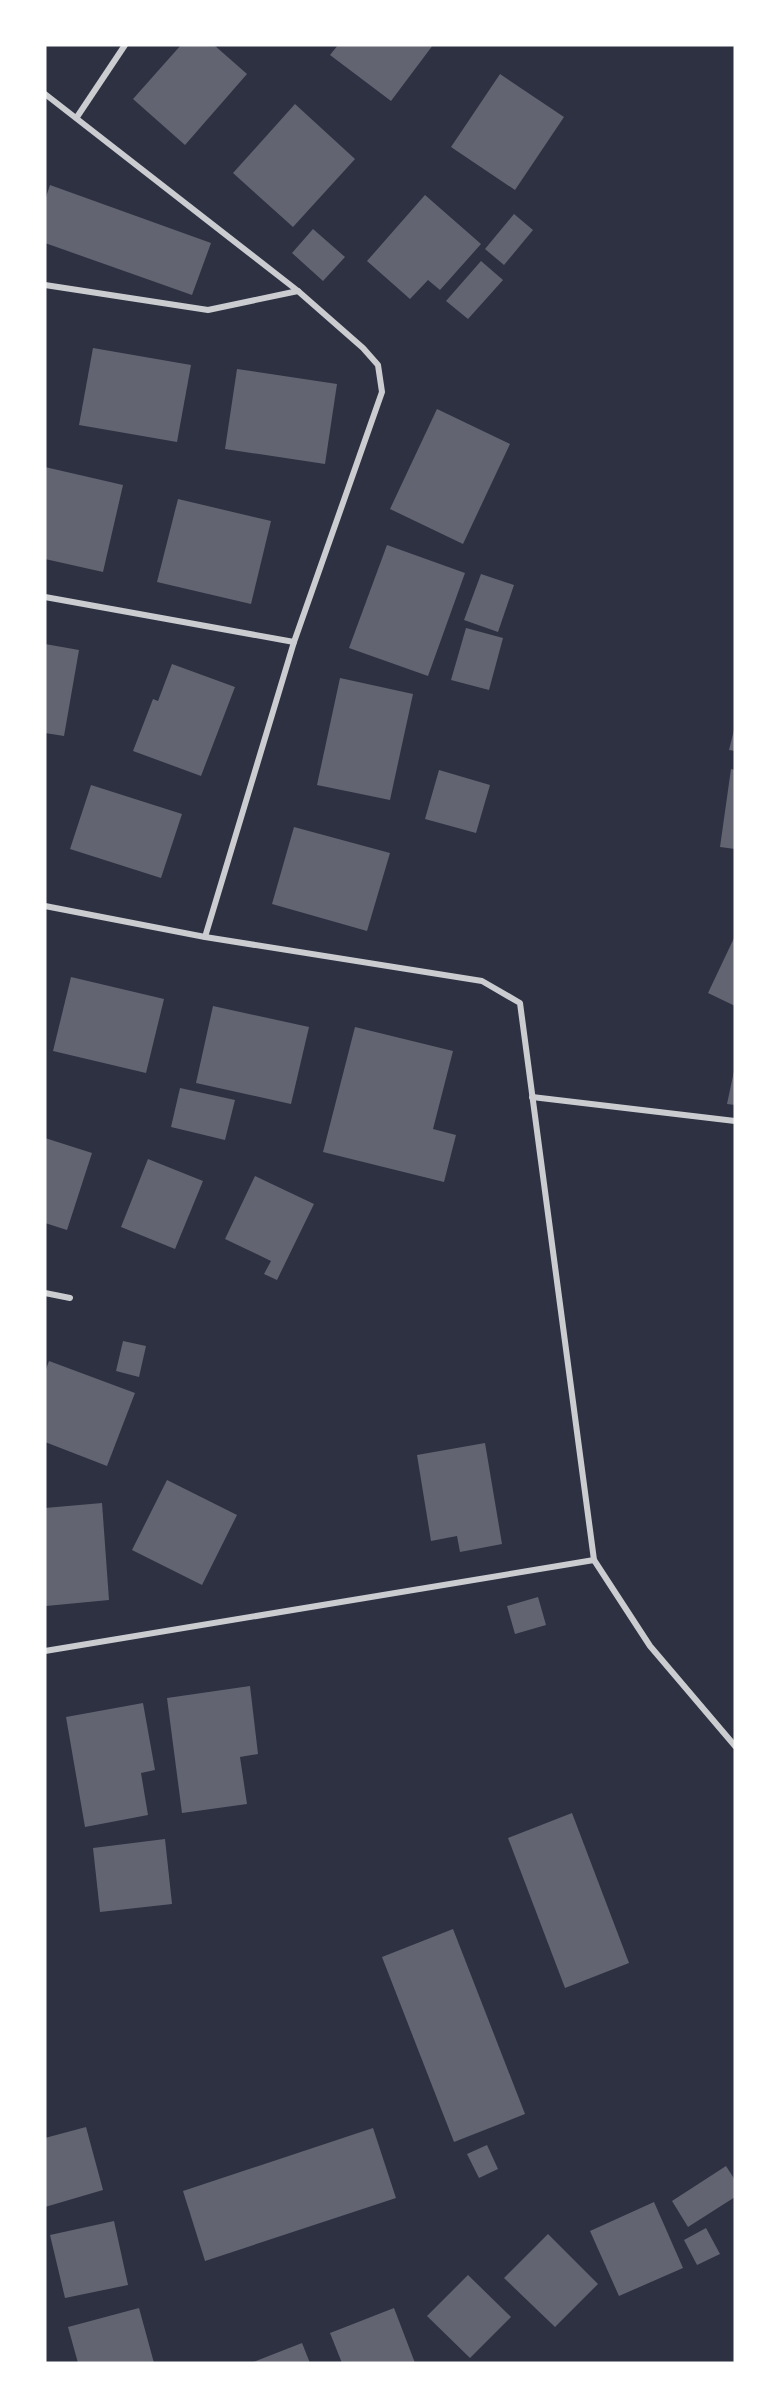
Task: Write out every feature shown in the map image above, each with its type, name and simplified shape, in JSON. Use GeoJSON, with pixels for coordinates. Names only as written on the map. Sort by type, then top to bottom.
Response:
{"type":"FeatureCollection","features":[{"type":"Feature","properties":{"kind":"street"},"geometry":{"type":"LineString","coordinates":[[77,117],[125,45]]}},
{"type":"Feature","properties":{"kind":"street"},"geometry":{"type":"LineString","coordinates":[[45,94],[298,291],[371,356],[378,365],[382,392],[294,642],[205,937]]}},
{"type":"Feature","properties":{"kind":"street"},"geometry":{"type":"LineString","coordinates":[[45,285],[208,310],[298,291]]}},
{"type":"Feature","properties":{"kind":"street"},"geometry":{"type":"LineString","coordinates":[[45,597],[294,642]]}},
{"type":"Feature","properties":{"kind":"street"},"geometry":{"type":"LineString","coordinates":[[45,906],[205,937],[482,981],[520,1003],[594,1560],[650,1646],[735,1746]]}},
{"type":"Feature","properties":{"kind":"street"},"geometry":{"type":"LineString","coordinates":[[532,1097],[735,1121]]}},
{"type":"Feature","properties":{"kind":"street"},"geometry":{"type":"LineString","coordinates":[[45,1293],[70,1298]]}},
{"type":"Feature","properties":{"kind":"street"},"geometry":{"type":"LineString","coordinates":[[45,1652],[594,1560]]}},
{"type":"Feature","properties":{"kind":"building"},"geometry":{"type":"Polygon","coordinates":[[[181,45],[214,45],[247,74],[185,145],[133,99],[181,45]]]}},
{"type":"Feature","properties":{"kind":"building"},"geometry":{"type":"Polygon","coordinates":[[[338,45],[433,45],[391,101],[330,55],[338,45]]]}},
{"type":"Feature","properties":{"kind":"building"},"geometry":{"type":"Polygon","coordinates":[[[500,74],[564,117],[515,190],[451,147],[500,74]]]}},
{"type":"Feature","properties":{"kind":"building"},"geometry":{"type":"Polygon","coordinates":[[[295,104],[355,159],[293,227],[233,173],[295,104]]]}},
{"type":"Feature","properties":{"kind":"building"},"geometry":{"type":"Polygon","coordinates":[[[50,185],[211,243],[192,295],[45,243],[45,200],[50,185]]]}},
{"type":"Feature","properties":{"kind":"building"},"geometry":{"type":"Polygon","coordinates":[[[425,195],[481,244],[440,290],[428,280],[410,299],[367,261],[425,195]]]}},
{"type":"Feature","properties":{"kind":"building"},"geometry":{"type":"Polygon","coordinates":[[[514,214],[533,230],[504,265],[485,249],[514,214]]]}},
{"type":"Feature","properties":{"kind":"building"},"geometry":{"type":"Polygon","coordinates":[[[313,229],[345,257],[323,281],[292,253],[313,229]]]}},
{"type":"Feature","properties":{"kind":"building"},"geometry":{"type":"Polygon","coordinates":[[[481,261],[503,280],[468,319],[446,301],[481,261]]]}},
{"type":"Feature","properties":{"kind":"building"},"geometry":{"type":"Polygon","coordinates":[[[93,348],[191,365],[177,442],[79,425],[93,348]]]}},
{"type":"Feature","properties":{"kind":"building"},"geometry":{"type":"Polygon","coordinates":[[[237,369],[337,384],[325,464],[225,449],[237,369]]]}},
{"type":"Feature","properties":{"kind":"building"},"geometry":{"type":"Polygon","coordinates":[[[437,409],[510,444],[463,544],[390,509],[437,409]]]}},
{"type":"Feature","properties":{"kind":"building"},"geometry":{"type":"Polygon","coordinates":[[[45,467],[123,485],[103,572],[45,559],[45,467]]]}},
{"type":"Feature","properties":{"kind":"building"},"geometry":{"type":"Polygon","coordinates":[[[178,499],[271,521],[251,604],[157,582],[178,499]]]}},
{"type":"Feature","properties":{"kind":"building"},"geometry":{"type":"Polygon","coordinates":[[[387,545],[465,573],[428,676],[349,648],[387,545]]]}},
{"type":"Feature","properties":{"kind":"building"},"geometry":{"type":"Polygon","coordinates":[[[481,574],[514,585],[498,632],[464,620],[481,574]]]}},
{"type":"Feature","properties":{"kind":"building"},"geometry":{"type":"Polygon","coordinates":[[[466,628],[503,638],[489,690],[451,680],[466,628]]]}},
{"type":"Feature","properties":{"kind":"building"},"geometry":{"type":"Polygon","coordinates":[[[45,644],[79,650],[64,736],[45,733],[45,644]]]}},
{"type":"Feature","properties":{"kind":"building"},"geometry":{"type":"Polygon","coordinates":[[[172,664],[235,687],[201,776],[133,751],[153,699],[158,701],[172,664]]]}},
{"type":"Feature","properties":{"kind":"building"},"geometry":{"type":"Polygon","coordinates":[[[340,678],[413,694],[390,800],[317,785],[340,678]]]}},
{"type":"Feature","properties":{"kind":"building"},"geometry":{"type":"Polygon","coordinates":[[[735,730],[735,751],[729,750],[735,730]]]}},
{"type":"Feature","properties":{"kind":"building"},"geometry":{"type":"Polygon","coordinates":[[[731,769],[735,770],[735,849],[720,847],[731,769]]]}},
{"type":"Feature","properties":{"kind":"building"},"geometry":{"type":"Polygon","coordinates":[[[439,770],[490,785],[476,833],[425,819],[439,770]]]}},
{"type":"Feature","properties":{"kind":"building"},"geometry":{"type":"Polygon","coordinates":[[[91,785],[182,814],[161,878],[70,849],[91,785]]]}},
{"type":"Feature","properties":{"kind":"building"},"geometry":{"type":"Polygon","coordinates":[[[294,827],[390,853],[367,931],[272,904],[294,827]]]}},
{"type":"Feature","properties":{"kind":"building"},"geometry":{"type":"Polygon","coordinates":[[[735,936],[735,1006],[708,993],[735,936]]]}},
{"type":"Feature","properties":{"kind":"building"},"geometry":{"type":"Polygon","coordinates":[[[71,977],[164,999],[146,1073],[53,1051],[71,977]]]}},
{"type":"Feature","properties":{"kind":"building"},"geometry":{"type":"Polygon","coordinates":[[[213,1006],[309,1027],[291,1104],[196,1083],[213,1006]]]}},
{"type":"Feature","properties":{"kind":"building"},"geometry":{"type":"Polygon","coordinates":[[[355,1027],[453,1051],[433,1129],[456,1135],[444,1182],[323,1152],[355,1027]]]}},
{"type":"Feature","properties":{"kind":"building"},"geometry":{"type":"Polygon","coordinates":[[[735,1071],[735,1105],[727,1104],[735,1071]]]}},
{"type":"Feature","properties":{"kind":"building"},"geometry":{"type":"Polygon","coordinates":[[[180,1088],[235,1100],[225,1140],[171,1127],[180,1088]]]}},
{"type":"Feature","properties":{"kind":"building"},"geometry":{"type":"Polygon","coordinates":[[[45,1138],[92,1153],[67,1230],[45,1223],[45,1138]]]}},
{"type":"Feature","properties":{"kind":"building"},"geometry":{"type":"Polygon","coordinates":[[[148,1159],[203,1181],[175,1249],[121,1227],[148,1159]]]}},
{"type":"Feature","properties":{"kind":"building"},"geometry":{"type":"Polygon","coordinates":[[[255,1176],[314,1204],[277,1280],[264,1274],[271,1261],[225,1239],[255,1176]]]}},
{"type":"Feature","properties":{"kind":"building"},"geometry":{"type":"Polygon","coordinates":[[[123,1341],[146,1346],[139,1377],[116,1371],[123,1341]]]}},
{"type":"Feature","properties":{"kind":"building"},"geometry":{"type":"Polygon","coordinates":[[[49,1361],[135,1393],[107,1466],[45,1442],[45,1372],[49,1361]]]}},
{"type":"Feature","properties":{"kind":"building"},"geometry":{"type":"Polygon","coordinates":[[[485,1443],[502,1544],[460,1552],[457,1536],[431,1541],[417,1455],[485,1443]]]}},
{"type":"Feature","properties":{"kind":"building"},"geometry":{"type":"Polygon","coordinates":[[[167,1480],[237,1515],[202,1585],[132,1550],[167,1480]]]}},
{"type":"Feature","properties":{"kind":"building"},"geometry":{"type":"Polygon","coordinates":[[[102,1503],[109,1600],[46,1606],[45,1508],[102,1503]]]}},
{"type":"Feature","properties":{"kind":"building"},"geometry":{"type":"Polygon","coordinates":[[[538,1597],[546,1625],[515,1634],[507,1606],[538,1597]]]}},
{"type":"Feature","properties":{"kind":"building"},"geometry":{"type":"Polygon","coordinates":[[[250,1686],[258,1754],[240,1757],[247,1804],[182,1813],[167,1698],[250,1686]]]}},
{"type":"Feature","properties":{"kind":"building"},"geometry":{"type":"Polygon","coordinates":[[[143,1703],[155,1770],[141,1773],[148,1815],[85,1827],[66,1717],[143,1703]]]}},
{"type":"Feature","properties":{"kind":"building"},"geometry":{"type":"Polygon","coordinates":[[[572,1813],[629,1963],[565,1988],[508,1838],[572,1813]]]}},
{"type":"Feature","properties":{"kind":"building"},"geometry":{"type":"Polygon","coordinates":[[[165,1839],[172,1904],[100,1912],[93,1848],[165,1839]]]}},
{"type":"Feature","properties":{"kind":"building"},"geometry":{"type":"Polygon","coordinates":[[[453,1929],[525,2114],[454,2142],[382,1957],[453,1929]]]}},
{"type":"Feature","properties":{"kind":"building"},"geometry":{"type":"Polygon","coordinates":[[[86,2127],[103,2190],[45,2207],[45,2138],[86,2127]]]}},
{"type":"Feature","properties":{"kind":"building"},"geometry":{"type":"Polygon","coordinates":[[[373,2128],[396,2198],[205,2261],[183,2191],[373,2128]]]}},
{"type":"Feature","properties":{"kind":"building"},"geometry":{"type":"Polygon","coordinates":[[[487,2145],[498,2169],[479,2178],[467,2154],[487,2145]]]}},
{"type":"Feature","properties":{"kind":"building"},"geometry":{"type":"Polygon","coordinates":[[[726,2166],[735,2180],[735,2197],[688,2227],[672,2201],[726,2166]]]}},
{"type":"Feature","properties":{"kind":"building"},"geometry":{"type":"Polygon","coordinates":[[[654,2202],[683,2268],[619,2296],[590,2231],[654,2202]]]}},
{"type":"Feature","properties":{"kind":"building"},"geometry":{"type":"Polygon","coordinates":[[[114,2221],[128,2285],[65,2298],[50,2235],[114,2221]]]}},
{"type":"Feature","properties":{"kind":"building"},"geometry":{"type":"Polygon","coordinates":[[[706,2228],[720,2254],[697,2265],[684,2240],[706,2228]]]}},
{"type":"Feature","properties":{"kind":"building"},"geometry":{"type":"Polygon","coordinates":[[[548,2234],[598,2284],[555,2327],[504,2278],[548,2234]]]}},
{"type":"Feature","properties":{"kind":"building"},"geometry":{"type":"Polygon","coordinates":[[[468,2275],[511,2317],[470,2358],[427,2316],[468,2275]]]}},
{"type":"Feature","properties":{"kind":"building"},"geometry":{"type":"Polygon","coordinates":[[[139,2308],[154,2363],[78,2363],[68,2327],[139,2308]]]}},
{"type":"Feature","properties":{"kind":"building"},"geometry":{"type":"Polygon","coordinates":[[[394,2308],[415,2363],[342,2363],[330,2333],[394,2308]]]}},
{"type":"Feature","properties":{"kind":"building"},"geometry":{"type":"Polygon","coordinates":[[[302,2343],[310,2363],[251,2363],[302,2343]]]}}]}
